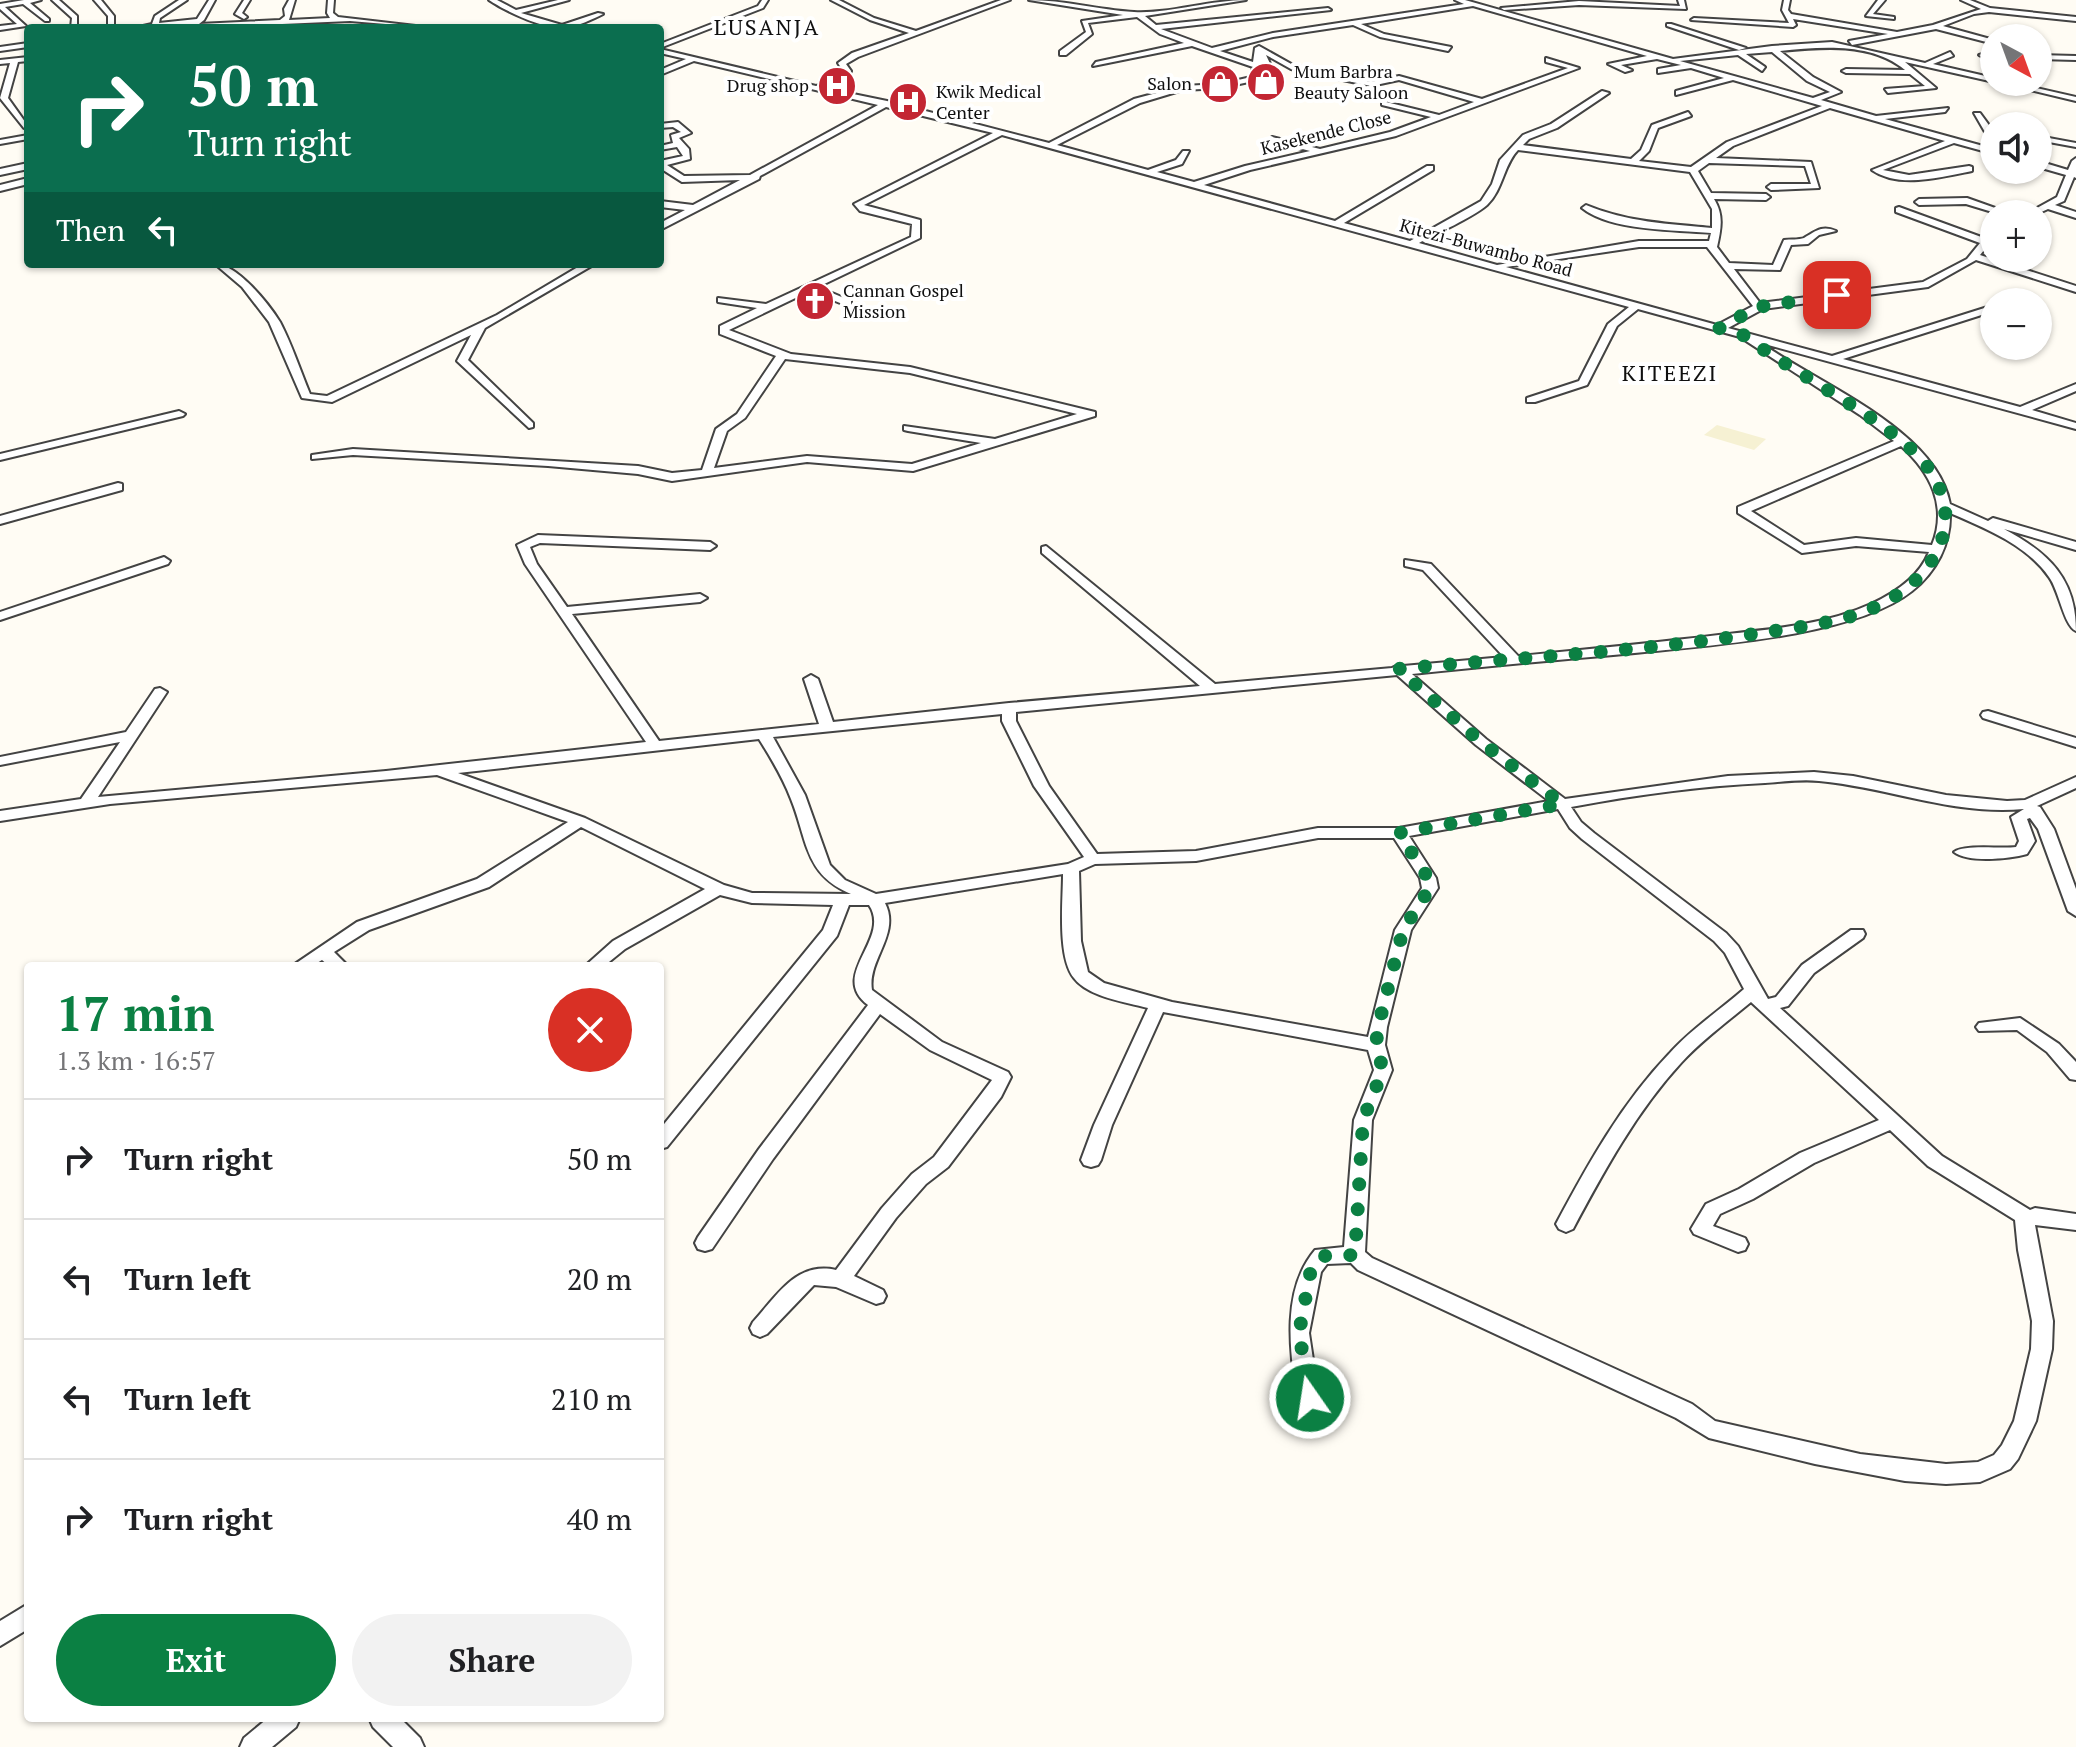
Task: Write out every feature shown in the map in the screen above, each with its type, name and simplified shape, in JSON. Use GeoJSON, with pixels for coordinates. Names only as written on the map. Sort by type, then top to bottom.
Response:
{"type":"FeatureCollection","features":[{"type":"Feature","properties":{"kind":"street"},"geometry":{"type":"LineString","coordinates":[[0,28],[23,24],[0,6],[38,0]]}},
{"type":"Feature","properties":{"kind":"street"},"geometry":{"type":"LineString","coordinates":[[55,0],[75,17],[74,24]]}},
{"type":"Feature","properties":{"kind":"street"},"geometry":{"type":"LineString","coordinates":[[97,0],[111,16],[111,24]]}},
{"type":"Feature","properties":{"kind":"street"},"geometry":{"type":"LineString","coordinates":[[155,24],[157,17],[184,0]]}},
{"type":"Feature","properties":{"kind":"street"},"geometry":{"type":"LineString","coordinates":[[193,24],[202,19],[212,0]]}},
{"type":"Feature","properties":{"kind":"street"},"geometry":{"type":"LineString","coordinates":[[244,17],[238,14],[247,0]]}},
{"type":"Feature","properties":{"kind":"street"},"geometry":{"type":"LineString","coordinates":[[279,24],[288,17],[287,9],[292,0]]}},
{"type":"Feature","properties":{"kind":"street"},"geometry":{"type":"LineString","coordinates":[[331,0],[330,13],[336,20]]}},
{"type":"Feature","properties":{"kind":"street"},"geometry":{"type":"LineString","coordinates":[[492,0],[515,12],[555,24]]}},
{"type":"Feature","properties":{"kind":"street"},"geometry":{"type":"LineString","coordinates":[[515,12],[566,0]]}},
{"type":"Feature","properties":{"kind":"street"},"geometry":{"type":"LineString","coordinates":[[664,47],[761,7],[765,0]]}},
{"type":"Feature","properties":{"kind":"street"},"geometry":{"type":"LineString","coordinates":[[834,0],[872,19],[916,33]]}},
{"type":"Feature","properties":{"kind":"street"},"geometry":{"type":"LineString","coordinates":[[819,87],[846,74],[842,63],[846,59],[1007,0]]}},
{"type":"Feature","properties":{"kind":"street"},"geometry":{"type":"LineString","coordinates":[[1032,0],[1140,15],[1155,27],[1191,44],[1269,70],[1259,48]]}},
{"type":"Feature","properties":{"kind":"street"},"geometry":{"type":"LineString","coordinates":[[1063,53],[1090,33],[1083,22],[1243,0]]}},
{"type":"Feature","properties":{"kind":"street"},"geometry":{"type":"LineString","coordinates":[[1458,0],[1980,148]]}},
{"type":"Feature","properties":{"kind":"street"},"geometry":{"type":"LineString","coordinates":[[1487,9],[1600,2],[1650,3],[1684,8],[1681,0]]}},
{"type":"Feature","properties":{"kind":"street"},"geometry":{"type":"LineString","coordinates":[[1787,0],[1784,6],[1793,25],[1789,34],[1799,45]]}},
{"type":"Feature","properties":{"kind":"street"},"geometry":{"type":"LineString","coordinates":[[1882,0],[1868,15],[1892,18]]}},
{"type":"Feature","properties":{"kind":"street"},"geometry":{"type":"LineString","coordinates":[[1964,0],[1989,10]]}},
{"type":"Feature","properties":{"kind":"street"},"geometry":{"type":"LineString","coordinates":[[24,2],[47,20]]}},
{"type":"Feature","properties":{"kind":"street"},"geometry":{"type":"LineString","coordinates":[[2025,3],[2029,15]]}},
{"type":"Feature","properties":{"kind":"street"},"geometry":{"type":"LineString","coordinates":[[1213,50],[1327,27],[1472,4]]}},
{"type":"Feature","properties":{"kind":"street"},"geometry":{"type":"LineString","coordinates":[[1155,27],[1328,10]]}},
{"type":"Feature","properties":{"kind":"street"},"geometry":{"type":"LineString","coordinates":[[1672,59],[1799,45],[1837,45],[1937,27],[1973,12],[1989,10],[2076,19]]}},
{"type":"Feature","properties":{"kind":"street"},"geometry":{"type":"LineString","coordinates":[[573,24],[600,14]]}},
{"type":"Feature","properties":{"kind":"street"},"geometry":{"type":"LineString","coordinates":[[1789,16],[1904,34]]}},
{"type":"Feature","properties":{"kind":"street"},"geometry":{"type":"LineString","coordinates":[[330,24],[336,20]]}},
{"type":"Feature","properties":{"kind":"street"},"geometry":{"type":"LineString","coordinates":[[302,24],[336,20],[383,24]]}},
{"type":"Feature","properties":{"kind":"street"},"geometry":{"type":"LineString","coordinates":[[1694,20],[1793,25]]}},
{"type":"Feature","properties":{"kind":"street"},"geometry":{"type":"LineString","coordinates":[[1327,27],[1359,24],[1382,36],[1448,49]]}},
{"type":"Feature","properties":{"kind":"street"},"geometry":{"type":"LineString","coordinates":[[1669,25],[1751,50]]}},
{"type":"Feature","properties":{"kind":"street"},"geometry":{"type":"LineString","coordinates":[[1937,27],[1980,38]]}},
{"type":"Feature","properties":{"kind":"street"},"geometry":{"type":"LineString","coordinates":[[0,38],[24,36]]}},
{"type":"Feature","properties":{"kind":"street"},"geometry":{"type":"LineString","coordinates":[[1096,64],[1191,44]]}},
{"type":"Feature","properties":{"kind":"street"},"geometry":{"type":"LineString","coordinates":[[1837,45],[1980,77]]}},
{"type":"Feature","properties":{"kind":"street"},"geometry":{"type":"LineString","coordinates":[[0,49],[24,46]]}},
{"type":"Feature","properties":{"kind":"street"},"geometry":{"type":"LineString","coordinates":[[1259,48],[1291,67],[1371,84],[1399,78],[1483,102]]}},
{"type":"Feature","properties":{"kind":"street"},"geometry":{"type":"LineString","coordinates":[[1051,145],[1137,101],[1183,88],[1221,86],[1255,78],[1259,48]]}},
{"type":"Feature","properties":{"kind":"street"},"geometry":{"type":"LineString","coordinates":[[1772,48],[1810,79],[1837,92],[1815,100]]}},
{"type":"Feature","properties":{"kind":"street","name":"Kitezi-Buwambo Road"},"geometry":{"type":"LineString","coordinates":[[664,50],[1051,145],[2076,426]]}},
{"type":"Feature","properties":{"kind":"street"},"geometry":{"type":"LineString","coordinates":[[1738,52],[1762,69]]}},
{"type":"Feature","properties":{"kind":"street"},"geometry":{"type":"LineString","coordinates":[[1928,64],[1950,54]]}},
{"type":"Feature","properties":{"kind":"street"},"geometry":{"type":"LineString","coordinates":[[1628,70],[1612,64],[1660,56]]}},
{"type":"Feature","properties":{"kind":"street"},"geometry":{"type":"LineString","coordinates":[[2052,57],[2076,58]]}},
{"type":"Feature","properties":{"kind":"street"},"geometry":{"type":"LineString","coordinates":[[664,71],[695,58]]}},
{"type":"Feature","properties":{"kind":"street"},"geometry":{"type":"LineString","coordinates":[[1888,91],[1933,90],[1922,77],[1910,72],[1895,58]]}},
{"type":"Feature","properties":{"kind":"street"},"geometry":{"type":"LineString","coordinates":[[0,62],[24,59]]}},
{"type":"Feature","properties":{"kind":"street"},"geometry":{"type":"LineString","coordinates":[[15,60],[4,98],[24,126]]}},
{"type":"Feature","properties":{"kind":"street","name":"Kasekende Close"},"geometry":{"type":"LineString","coordinates":[[1194,185],[1440,117],[1575,68],[1549,60]]}},
{"type":"Feature","properties":{"kind":"street"},"geometry":{"type":"LineString","coordinates":[[1661,71],[1692,66]]}},
{"type":"Feature","properties":{"kind":"street"},"geometry":{"type":"LineString","coordinates":[[1846,71],[1910,72]]}},
{"type":"Feature","properties":{"kind":"street"},"geometry":{"type":"LineString","coordinates":[[1679,93],[1734,77]]}},
{"type":"Feature","properties":{"kind":"street"},"geometry":{"type":"LineString","coordinates":[[1411,244],[1484,203],[1504,160],[1530,134],[1554,126],[1605,93]]}},
{"type":"Feature","properties":{"kind":"street"},"geometry":{"type":"LineString","coordinates":[[2052,94],[2076,99]]}},
{"type":"Feature","properties":{"kind":"street"},"geometry":{"type":"LineString","coordinates":[[664,225],[887,103]]}},
{"type":"Feature","properties":{"kind":"street"},"geometry":{"type":"LineString","coordinates":[[1385,103],[1440,117]]}},
{"type":"Feature","properties":{"kind":"street"},"geometry":{"type":"LineString","coordinates":[[1516,147],[1693,170],[1730,144],[1831,105]]}},
{"type":"Feature","properties":{"kind":"street"},"geometry":{"type":"LineString","coordinates":[[0,111],[12,109]]}},
{"type":"Feature","properties":{"kind":"street"},"geometry":{"type":"LineString","coordinates":[[1874,117],[1945,110]]}},
{"type":"Feature","properties":{"kind":"street"},"geometry":{"type":"LineString","coordinates":[[1634,161],[1645,151],[1655,127],[1688,114]]}},
{"type":"Feature","properties":{"kind":"street"},"geometry":{"type":"LineString","coordinates":[[1977,115],[1980,119]]}},
{"type":"Feature","properties":{"kind":"street"},"geometry":{"type":"LineString","coordinates":[[664,125],[675,124],[687,130],[687,133],[674,137],[685,149],[687,157],[664,163]]}},
{"type":"Feature","properties":{"kind":"street"},"geometry":{"type":"LineString","coordinates":[[316,457],[353,452],[638,470],[672,477],[807,459],[913,468],[1091,414],[910,370],[782,355],[742,341],[723,330],[918,234],[919,224],[914,221],[863,209],[858,204],[1001,132]]}},
{"type":"Feature","properties":{"kind":"street"},"geometry":{"type":"LineString","coordinates":[[0,142],[24,138]]}},
{"type":"Feature","properties":{"kind":"street"},"geometry":{"type":"LineString","coordinates":[[1275,139],[1321,151]]}},
{"type":"Feature","properties":{"kind":"street"},"geometry":{"type":"LineString","coordinates":[[1953,141],[1876,170],[1890,177],[1905,177],[1969,169]]}},
{"type":"Feature","properties":{"kind":"street"},"geometry":{"type":"LineString","coordinates":[[2052,141],[2076,145]]}},
{"type":"Feature","properties":{"kind":"street"},"geometry":{"type":"LineString","coordinates":[[664,147],[678,144]]}},
{"type":"Feature","properties":{"kind":"street"},"geometry":{"type":"LineString","coordinates":[[1149,172],[1179,162],[1186,153]]}},
{"type":"Feature","properties":{"kind":"street"},"geometry":{"type":"LineString","coordinates":[[1706,160],[1808,164],[1816,186],[1771,187]]}},
{"type":"Feature","properties":{"kind":"street"},"geometry":{"type":"LineString","coordinates":[[2052,204],[2061,199],[2076,161]]}},
{"type":"Feature","properties":{"kind":"street"},"geometry":{"type":"LineString","coordinates":[[0,172],[24,167]]}},
{"type":"Feature","properties":{"kind":"street"},"geometry":{"type":"LineString","coordinates":[[664,167],[682,179],[756,177]]}},
{"type":"Feature","properties":{"kind":"street"},"geometry":{"type":"LineString","coordinates":[[1336,224],[1430,168]]}},
{"type":"Feature","properties":{"kind":"street"},"geometry":{"type":"LineString","coordinates":[[2052,168],[2073,174]]}},
{"type":"Feature","properties":{"kind":"street"},"geometry":{"type":"LineString","coordinates":[[1693,170],[1716,209],[1716,231],[1711,244]]}},
{"type":"Feature","properties":{"kind":"street"},"geometry":{"type":"LineString","coordinates":[[0,188],[24,182]]}},
{"type":"Feature","properties":{"kind":"street"},"geometry":{"type":"LineString","coordinates":[[1709,196],[1766,197]]}},
{"type":"Feature","properties":{"kind":"street"},"geometry":{"type":"LineString","coordinates":[[1919,202],[1937,205],[1967,201],[1980,205]]}},
{"type":"Feature","properties":{"kind":"street"},"geometry":{"type":"LineString","coordinates":[[664,204],[695,208]]}},
{"type":"Feature","properties":{"kind":"street"},"geometry":{"type":"LineString","coordinates":[[2052,207],[2076,215]]}},
{"type":"Feature","properties":{"kind":"street"},"geometry":{"type":"LineString","coordinates":[[1586,208],[1597,215],[1637,223],[1716,231]]}},
{"type":"Feature","properties":{"kind":"street"},"geometry":{"type":"LineString","coordinates":[[1899,210],[1980,240]]}},
{"type":"Feature","properties":{"kind":"street"},"geometry":{"type":"LineString","coordinates":[[1728,266],[1777,268],[1787,242],[1805,242],[1816,232],[1831,231]]}},
{"type":"Feature","properties":{"kind":"street"},"geometry":{"type":"LineString","coordinates":[[1496,266],[1639,244],[1711,244]]}},
{"type":"Feature","properties":{"kind":"street"},"geometry":{"type":"LineString","coordinates":[[1711,244],[1758,307]]}},
{"type":"Feature","properties":{"kind":"street"},"geometry":{"type":"LineString","coordinates":[[1719,328],[1758,307],[1919,286],[1975,257],[1980,248]]}},
{"type":"Feature","properties":{"kind":"street"},"geometry":{"type":"LineString","coordinates":[[1975,257],[2076,289]]}},
{"type":"Feature","properties":{"kind":"street"},"geometry":{"type":"LineString","coordinates":[[225,268],[245,285],[274,321],[306,396],[313,399],[337,399],[481,327],[583,268]]}},
{"type":"Feature","properties":{"kind":"street"},"geometry":{"type":"LineString","coordinates":[[810,287],[848,303]]}},
{"type":"Feature","properties":{"kind":"street"},"geometry":{"type":"LineString","coordinates":[[721,300],[769,307]]}},
{"type":"Feature","properties":{"kind":"street"},"geometry":{"type":"LineString","coordinates":[[1531,400],[1583,383],[1613,324],[1638,305]]}},
{"type":"Feature","properties":{"kind":"street"},"geometry":{"type":"LineString","coordinates":[[1833,359],[1980,312]]}},
{"type":"Feature","properties":{"kind":"street"},"geometry":{"type":"LineString","coordinates":[[481,327],[462,361],[529,425]]}},
{"type":"Feature","properties":{"kind":"street"},"geometry":{"type":"LineString","coordinates":[[1742,334],[1901,442],[1927,466],[1951,509],[2004,536],[2048,567],[2059,583],[2076,627]]}},
{"type":"Feature","properties":{"kind":"street"},"geometry":{"type":"LineString","coordinates":[[707,473],[722,429],[741,416],[782,355]]}},
{"type":"Feature","properties":{"kind":"street"},"geometry":{"type":"LineString","coordinates":[[2021,411],[2076,387]]}},
{"type":"Feature","properties":{"kind":"street"},"geometry":{"type":"LineString","coordinates":[[0,457],[179,414]]}},
{"type":"Feature","properties":{"kind":"street"},"geometry":{"type":"LineString","coordinates":[[908,428],[994,443]]}},
{"type":"Feature","properties":{"kind":"street"},"geometry":{"type":"LineString","coordinates":[[1901,442],[1844,463],[1785,493],[1742,510],[1802,549],[1856,542],[1938,549]]}},
{"type":"Feature","properties":{"kind":"street"},"geometry":{"type":"LineString","coordinates":[[0,520],[118,487]]}},
{"type":"Feature","properties":{"kind":"street"},"geometry":{"type":"LineString","coordinates":[[1951,509],[2076,546]]}},
{"type":"Feature","properties":{"kind":"street"},"geometry":{"type":"LineString","coordinates":[[0,816],[88,800],[437,770],[827,725],[1690,643],[1830,622],[1870,610],[1895,597],[1919,578],[1938,549],[1951,509]]}},
{"type":"Feature","properties":{"kind":"street"},"geometry":{"type":"LineString","coordinates":[[655,745],[522,549],[526,542],[538,539],[710,546]]}},
{"type":"Feature","properties":{"kind":"street"},"geometry":{"type":"LineString","coordinates":[[1046,550],[1211,688]]}},
{"type":"Feature","properties":{"kind":"street"},"geometry":{"type":"LineString","coordinates":[[0,616],[164,561]]}},
{"type":"Feature","properties":{"kind":"street"},"geometry":{"type":"LineString","coordinates":[[1409,563],[1427,567],[1514,659]]}},
{"type":"Feature","properties":{"kind":"street"},"geometry":{"type":"LineString","coordinates":[[564,611],[700,598]]}},
{"type":"Feature","properties":{"kind":"street"},"geometry":{"type":"LineString","coordinates":[[1398,669],[1481,742],[1562,804],[1575,825],[1720,937],[1732,950],[1759,998],[1935,1161],[2027,1218],[2076,1222]]}},
{"type":"Feature","properties":{"kind":"street"},"geometry":{"type":"LineString","coordinates":[[811,679],[827,725]]}},
{"type":"Feature","properties":{"kind":"street"},"geometry":{"type":"LineString","coordinates":[[88,800],[160,692]]}},
{"type":"Feature","properties":{"kind":"street"},"geometry":{"type":"LineString","coordinates":[[1009,707],[1009,721],[1042,786],[1093,859]]}},
{"type":"Feature","properties":{"kind":"street"},"geometry":{"type":"LineString","coordinates":[[1988,715],[2076,743]]}},
{"type":"Feature","properties":{"kind":"street"},"geometry":{"type":"LineString","coordinates":[[763,733],[786,770],[819,860],[829,876],[840,885],[874,900],[881,910],[881,933],[861,987],[877,1005],[936,1046],[1002,1077],[995,1092],[941,1162],[919,1179],[889,1213],[841,1279]]}},
{"type":"Feature","properties":{"kind":"street"},"geometry":{"type":"LineString","coordinates":[[0,761],[111,737],[129,738]]}},
{"type":"Feature","properties":{"kind":"street"},"geometry":{"type":"LineString","coordinates":[[437,770],[580,821],[718,889],[752,898],[874,900],[1071,868],[1093,859],[1196,856],[1318,833],[1399,833],[1562,804],[1770,776],[1853,780],[1981,805],[2032,807]]}},
{"type":"Feature","properties":{"kind":"street"},"geometry":{"type":"LineString","coordinates":[[1962,852],[2010,854],[2021,851],[2027,841],[2019,817],[2032,807],[2074,787]]}},
{"type":"Feature","properties":{"kind":"street"},"geometry":{"type":"LineString","coordinates":[[2032,807],[2046,829],[2076,911]]}},
{"type":"Feature","properties":{"kind":"street"},"geometry":{"type":"LineString","coordinates":[[307,962],[351,932],[483,883],[580,821]]}},
{"type":"Feature","properties":{"kind":"street"},"geometry":{"type":"LineString","coordinates":[[1355,1255],[1363,1120],[1383,1070],[1376,1045],[1403,930],[1430,888],[1428,878],[1399,833]]}},
{"type":"Feature","properties":{"kind":"street"},"geometry":{"type":"LineString","coordinates":[[1071,868],[1075,965],[1081,977],[1091,985],[1222,1019],[1376,1045]]}},
{"type":"Feature","properties":{"kind":"street"},"geometry":{"type":"LineString","coordinates":[[598,962],[638,933],[718,889]]}},
{"type":"Feature","properties":{"kind":"street"},"geometry":{"type":"LineString","coordinates":[[664,1137],[831,932],[843,900]]}},
{"type":"Feature","properties":{"kind":"street"},"geometry":{"type":"LineString","coordinates":[[1566,1224],[1610,1145],[1645,1092],[1676,1057],[1759,998],[1782,1002],[1808,969],[1857,934]]}},
{"type":"Feature","properties":{"kind":"street"},"geometry":{"type":"LineString","coordinates":[[323,952],[335,962]]}},
{"type":"Feature","properties":{"kind":"street"},"geometry":{"type":"LineString","coordinates":[[1091,1160],[1103,1125],[1158,1004]]}},
{"type":"Feature","properties":{"kind":"street"},"geometry":{"type":"LineString","coordinates":[[705,1243],[766,1154],[877,1005]]}},
{"type":"Feature","properties":{"kind":"street"},"geometry":{"type":"LineString","coordinates":[[1985,1027],[2020,1024],[2053,1048],[2076,1074]]}},
{"type":"Feature","properties":{"kind":"street"},"geometry":{"type":"LineString","coordinates":[[1738,1244],[1701,1229],[1713,1209],[1807,1158],[1892,1122]]}},
{"type":"Feature","properties":{"kind":"street"},"geometry":{"type":"LineString","coordinates":[[1310,1413],[1299,1333],[1311,1269],[1322,1256],[1355,1255],[1377,1270],[1507,1332],[1684,1411],[1709,1429],[1904,1473],[1975,1472],[2001,1462],[2014,1445],[2040,1363],[2043,1334],[2025,1240],[2027,1218]]}},
{"type":"Feature","properties":{"kind":"street"},"geometry":{"type":"LineString","coordinates":[[760,1328],[804,1280],[814,1275],[841,1279],[876,1296]]}},
{"type":"Feature","properties":{"kind":"street"},"geometry":{"type":"LineString","coordinates":[[0,1635],[24,1618]]}},
{"type":"Feature","properties":{"kind":"street"},"geometry":{"type":"LineString","coordinates":[[253,1747],[282,1722]]}},
{"type":"Feature","properties":{"kind":"street"},"geometry":{"type":"LineString","coordinates":[[386,1722],[411,1747]]}},
{"type":"Feature","properties":{"kind":"shaded area"},"geometry":{"type":"Polygon","coordinates":[[[1717,425],[1766,439],[1754,450],[1704,435],[1717,425]]]}},
{"type":"Feature","properties":{"kind":"place","name":"Mum Barbra Beauty Saloon"},"geometry":{"type":"Point","coordinates":[1266,82]}},
{"type":"Feature","properties":{"kind":"place","name":"Salon"},"geometry":{"type":"Point","coordinates":[1220,84]}},
{"type":"Feature","properties":{"kind":"place","name":"Drug shop"},"geometry":{"type":"Point","coordinates":[837,86]}},
{"type":"Feature","properties":{"kind":"place","name":"Kwik Medical Center"},"geometry":{"type":"Point","coordinates":[908,102]}},
{"type":"Feature","properties":{"kind":"place","name":"Cannan Gospel Mission"},"geometry":{"type":"Point","coordinates":[815,301]}},
{"type":"Feature","properties":{"kind":"district","name":"LUSANJA"},"geometry":{"type":"Point","coordinates":[767,27]}},
{"type":"Feature","properties":{"kind":"district","name":"KITEEZI"},"geometry":{"type":"Point","coordinates":[1670,373]}},
{"type":"Feature","properties":{"kind":"route"},"geometry":{"type":"LineString","coordinates":[[1310,1398],[1301,1362],[1299,1333],[1311,1269],[1317,1258],[1322,1256],[1355,1255],[1363,1120],[1383,1070],[1376,1045],[1378,1027],[1403,930],[1430,888],[1428,878],[1399,833],[1562,804],[1481,742],[1398,669],[1690,643],[1830,622],[1870,610],[1895,597],[1919,578],[1933,560],[1942,539],[1946,507],[1927,466],[1888,432],[1742,334],[1719,328],[1758,307],[1837,295]]}}]}
